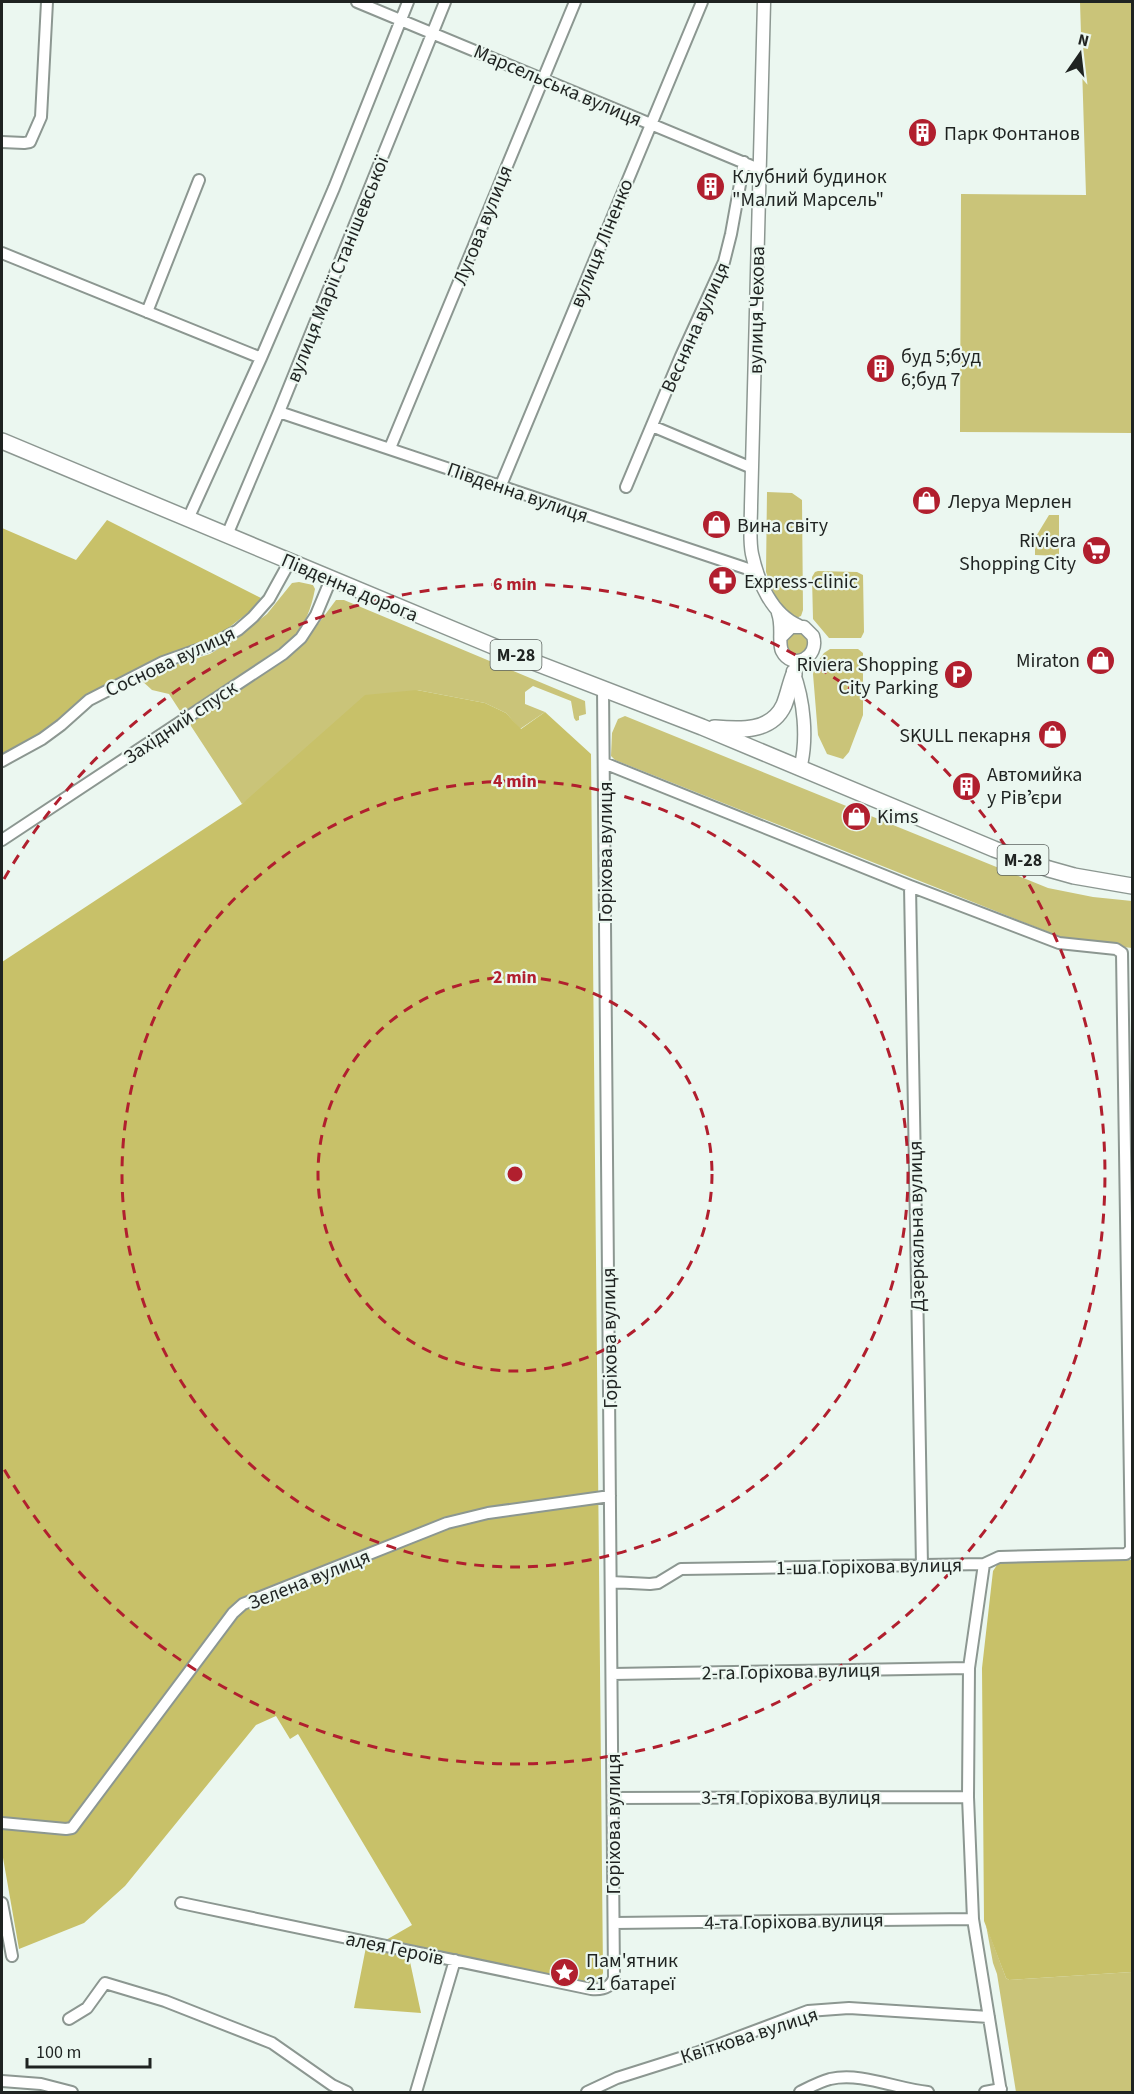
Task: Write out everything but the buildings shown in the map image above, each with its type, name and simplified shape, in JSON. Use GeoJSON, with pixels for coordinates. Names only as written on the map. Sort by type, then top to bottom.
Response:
{"type":"FeatureCollection","features":[{"type":"Feature","properties":{"kind":"highway","name":"Південна дорога"},"geometry":{"type":"LineString","coordinates":[[2,441],[500,649],[702,727]]}},
{"type":"Feature","properties":{"kind":"highway"},"geometry":{"type":"LineString","coordinates":[[702,727],[748,730],[769,723],[784,705],[794,674]]}},
{"type":"Feature","properties":{"kind":"highway","name":"М-28"},"geometry":{"type":"LineString","coordinates":[[702,727],[800,770],[994,849],[1049,869],[1101,882],[1132,886]]}},
{"type":"Feature","properties":{"kind":"main road","name":"вулиця Чехова"},"geometry":{"type":"LineString","coordinates":[[764,2],[752,468],[752,552],[757,572],[774,607],[788,621],[800,626]]}},
{"type":"Feature","properties":{"kind":"main road","name":"вулиця Чехова"},"geometry":{"type":"LineString","coordinates":[[778,612],[782,625],[782,637]]}},
{"type":"Feature","properties":{"kind":"main road"},"geometry":{"type":"LineString","coordinates":[[800,697],[802,676],[815,645],[808,629],[800,626],[787,630],[782,637],[781,646],[794,674],[800,697],[804,740],[800,770]]}},
{"type":"Feature","properties":{"kind":"main road"},"geometry":{"type":"LineString","coordinates":[[784,654],[794,660],[802,660],[809,656]]}},
{"type":"Feature","properties":{"kind":"street"},"geometry":{"type":"LineString","coordinates":[[2,142],[30,142],[41,117],[47,2]]}},
{"type":"Feature","properties":{"kind":"street","name":"Марсельська вулиця"},"geometry":{"type":"LineString","coordinates":[[357,2],[759,169]]}},
{"type":"Feature","properties":{"kind":"street","name":"вулиця Марії Станішевської"},"geometry":{"type":"LineString","coordinates":[[188,519],[339,178],[408,2]]}},
{"type":"Feature","properties":{"kind":"street","name":"вулиця Марії Станішевської"},"geometry":{"type":"LineString","coordinates":[[226,535],[279,412],[445,2]]}},
{"type":"Feature","properties":{"kind":"street","name":"Лугова вулиця"},"geometry":{"type":"LineString","coordinates":[[390,448],[575,2]]}},
{"type":"Feature","properties":{"kind":"street","name":"вулиця Ліненко"},"geometry":{"type":"LineString","coordinates":[[501,485],[702,2]]}},
{"type":"Feature","properties":{"kind":"street","name":"Весняна вулиця"},"geometry":{"type":"LineString","coordinates":[[626,487],[681,356],[724,262],[744,162]]}},
{"type":"Feature","properties":{"kind":"street"},"geometry":{"type":"LineString","coordinates":[[147,312],[199,180]]}},
{"type":"Feature","properties":{"kind":"street"},"geometry":{"type":"LineString","coordinates":[[2,253],[261,358]]}},
{"type":"Feature","properties":{"kind":"street","name":"Південна вулиця"},"geometry":{"type":"LineString","coordinates":[[279,412],[757,572]]}},
{"type":"Feature","properties":{"kind":"street"},"geometry":{"type":"LineString","coordinates":[[652,426],[752,468]]}},
{"type":"Feature","properties":{"kind":"street","name":"Соснова вулиця"},"geometry":{"type":"LineString","coordinates":[[2,762],[42,739],[88,700],[163,662],[211,645],[238,630],[269,599],[290,561]]}},
{"type":"Feature","properties":{"kind":"street","name":"Західний спуск"},"geometry":{"type":"LineString","coordinates":[[2,840],[284,654],[301,638],[316,615],[331,579]]}},
{"type":"Feature","properties":{"kind":"street","name":"Горіхова вулиця"},"geometry":{"type":"LineString","coordinates":[[603,688],[614,1923],[614,1978],[609,1987]]}},
{"type":"Feature","properties":{"kind":"street"},"geometry":{"type":"LineString","coordinates":[[604,763],[910,886]]}},
{"type":"Feature","properties":{"kind":"street","name":"1-ша Горіхова вулиця"},"geometry":{"type":"LineString","coordinates":[[611,1582],[658,1583],[681,1569],[984,1564],[999,1557],[1129,1552],[1131,1549],[1122,953],[1116,949],[1059,943],[910,886]]}},
{"type":"Feature","properties":{"kind":"street","name":"Дзеркальна вулиця"},"geometry":{"type":"LineString","coordinates":[[910,886],[922,1566]]}},
{"type":"Feature","properties":{"kind":"street","name":"Зелена вулиця"},"geometry":{"type":"LineString","coordinates":[[2,1823],[72,1828],[233,1613],[243,1604],[447,1523],[488,1513],[610,1496]]}},
{"type":"Feature","properties":{"kind":"street"},"geometry":{"type":"LineString","coordinates":[[984,1564],[969,1668],[968,1797],[973,1919],[1001,2091],[985,2092]]}},
{"type":"Feature","properties":{"kind":"street","name":"2-га Горіхова вулиця"},"geometry":{"type":"LineString","coordinates":[[612,1674],[969,1668]]}},
{"type":"Feature","properties":{"kind":"street","name":"3-тя Горіхова вулиця"},"geometry":{"type":"LineString","coordinates":[[613,1798],[968,1797]]}},
{"type":"Feature","properties":{"kind":"street"},"geometry":{"type":"LineString","coordinates":[[2,1903],[12,1956]]}},
{"type":"Feature","properties":{"kind":"street","name":"алея Героїв"},"geometry":{"type":"LineString","coordinates":[[182,1903],[591,1989],[599,1990],[609,1987]]}},
{"type":"Feature","properties":{"kind":"street","name":"4-та Горіхова вулиця"},"geometry":{"type":"LineString","coordinates":[[614,1923],[973,1919]]}},
{"type":"Feature","properties":{"kind":"street"},"geometry":{"type":"LineString","coordinates":[[416,2092],[455,1960]]}},
{"type":"Feature","properties":{"kind":"street"},"geometry":{"type":"LineString","coordinates":[[69,2019],[87,2008],[105,1983],[122,1987],[165,2001],[272,2043],[318,2076],[347,2092]]}},
{"type":"Feature","properties":{"kind":"street","name":"Квіткова вулиця"},"geometry":{"type":"LineString","coordinates":[[587,2092],[626,2075],[696,2053],[808,2011],[849,2008],[988,2018]]}},
{"type":"Feature","properties":{"kind":"street"},"geometry":{"type":"LineString","coordinates":[[800,2092],[818,2083],[844,2078],[857,2078],[896,2088],[928,2092]]}},
{"type":"Feature","properties":{"kind":"street"},"geometry":{"type":"LineString","coordinates":[[2,2081],[41,2084],[72,2092]]}},
{"type":"Feature","properties":{"kind":"shaded area"},"geometry":{"type":"Polygon","coordinates":[[[1080,2],[1132,2],[1132,433],[960,432],[961,194],[1086,195],[1080,2]]]}},
{"type":"Feature","properties":{"kind":"shaded area"},"geometry":{"type":"Polygon","coordinates":[[[767,492],[792,493],[802,500],[803,610],[801,616],[796,618],[783,608],[775,596],[766,572],[767,492]]]}},
{"type":"Feature","properties":{"kind":"shaded area"},"geometry":{"type":"Polygon","coordinates":[[[1049,515],[1059,515],[1059,556],[1035,555],[1035,538],[1049,515]]]}},
{"type":"Feature","properties":{"kind":"shaded area"},"geometry":{"type":"Polygon","coordinates":[[[107,520],[261,598],[249,612],[218,636],[161,657],[47,734],[2,760],[2,528],[76,560],[107,520]]]}},
{"type":"Feature","properties":{"kind":"shaded area"},"geometry":{"type":"Polygon","coordinates":[[[818,571],[857,572],[863,575],[864,632],[861,638],[829,638],[813,619],[812,577],[818,571]]]}},
{"type":"Feature","properties":{"kind":"shaded area"},"geometry":{"type":"Polygon","coordinates":[[[292,583],[313,585],[315,589],[307,616],[292,640],[182,714],[169,694],[152,690],[141,680],[168,667],[210,654],[233,640],[267,614],[292,583]]]}},
{"type":"Feature","properties":{"kind":"shaded area"},"geometry":{"type":"Polygon","coordinates":[[[336,600],[344,600],[585,701],[586,714],[579,716],[579,720],[576,721],[571,701],[533,686],[525,692],[525,704],[545,712],[520,729],[506,713],[485,703],[417,690],[242,804],[189,723],[304,643],[336,600]]]}},
{"type":"Feature","properties":{"kind":"shaded area"},"geometry":{"type":"Polygon","coordinates":[[[790,631],[808,633],[808,655],[789,655],[784,638],[790,631]]]}},
{"type":"Feature","properties":{"kind":"shaded area"},"geometry":{"type":"Polygon","coordinates":[[[830,649],[858,649],[863,653],[863,715],[849,752],[843,759],[827,754],[818,735],[813,674],[816,664],[830,649]]]}},
{"type":"Feature","properties":{"kind":"shaded area"},"geometry":{"type":"Polygon","coordinates":[[[417,690],[485,703],[506,713],[521,729],[545,712],[591,754],[603,1973],[599,1981],[589,1984],[386,1940],[412,1925],[298,1734],[290,1739],[276,1716],[256,1725],[125,1886],[84,1923],[19,1949],[2,1852],[2,962],[242,804],[365,695],[417,690]]]}},
{"type":"Feature","properties":{"kind":"shaded area"},"geometry":{"type":"Polygon","coordinates":[[[625,716],[1048,888],[1093,897],[1132,901],[1132,948],[1071,941],[615,760],[611,756],[612,733],[618,719],[625,716]]]}},
{"type":"Feature","properties":{"kind":"shaded area"},"geometry":{"type":"Polygon","coordinates":[[[1132,1560],[1132,1972],[1009,1980],[1006,1978],[984,1921],[982,1668],[993,1571],[999,1562],[1132,1560]]]}},
{"type":"Feature","properties":{"kind":"shaded area"},"geometry":{"type":"Polygon","coordinates":[[[986,1925],[1006,1978],[1009,1980],[1132,1972],[1132,2092],[1016,2092],[997,1974],[986,1925]]]}},
{"type":"Feature","properties":{"kind":"shaded area"},"geometry":{"type":"Polygon","coordinates":[[[366,1947],[409,1957],[421,2013],[354,2008],[366,1947]]]}},
{"type":"Feature","properties":{"kind":"place","name":"Парк Фонтанов"},"geometry":{"type":"Point","coordinates":[923,133]}},
{"type":"Feature","properties":{"kind":"place","name":"Клубний будинок \"Малий Марсель\""},"geometry":{"type":"Point","coordinates":[711,187]}},
{"type":"Feature","properties":{"kind":"place","name":"буд 5;буд 6;буд 7"},"geometry":{"type":"Point","coordinates":[880,368]}},
{"type":"Feature","properties":{"kind":"place","name":"Леруа Мерлен"},"geometry":{"type":"Point","coordinates":[927,501]}},
{"type":"Feature","properties":{"kind":"place","name":"Вина світу"},"geometry":{"type":"Point","coordinates":[716,525]}},
{"type":"Feature","properties":{"kind":"place","name":"Riviera Shopping City"},"geometry":{"type":"Point","coordinates":[1097,551]}},
{"type":"Feature","properties":{"kind":"place","name":"Express-clinic"},"geometry":{"type":"Point","coordinates":[723,581]}},
{"type":"Feature","properties":{"kind":"place","name":"Miraton"},"geometry":{"type":"Point","coordinates":[1101,660]}},
{"type":"Feature","properties":{"kind":"place","name":"Riviera Shopping City Parking"},"geometry":{"type":"Point","coordinates":[959,675]}},
{"type":"Feature","properties":{"kind":"place","name":"SKULL пекарня"},"geometry":{"type":"Point","coordinates":[1052,735]}},
{"type":"Feature","properties":{"kind":"place","name":"Автомийка у Рівʼєри"},"geometry":{"type":"Point","coordinates":[966,786]}},
{"type":"Feature","properties":{"kind":"place","name":"Kims"},"geometry":{"type":"Point","coordinates":[856,816]}},
{"type":"Feature","properties":{"kind":"place","name":"Пам'ятник 21 батареї"},"geometry":{"type":"Point","coordinates":[565,1972]}}]}
